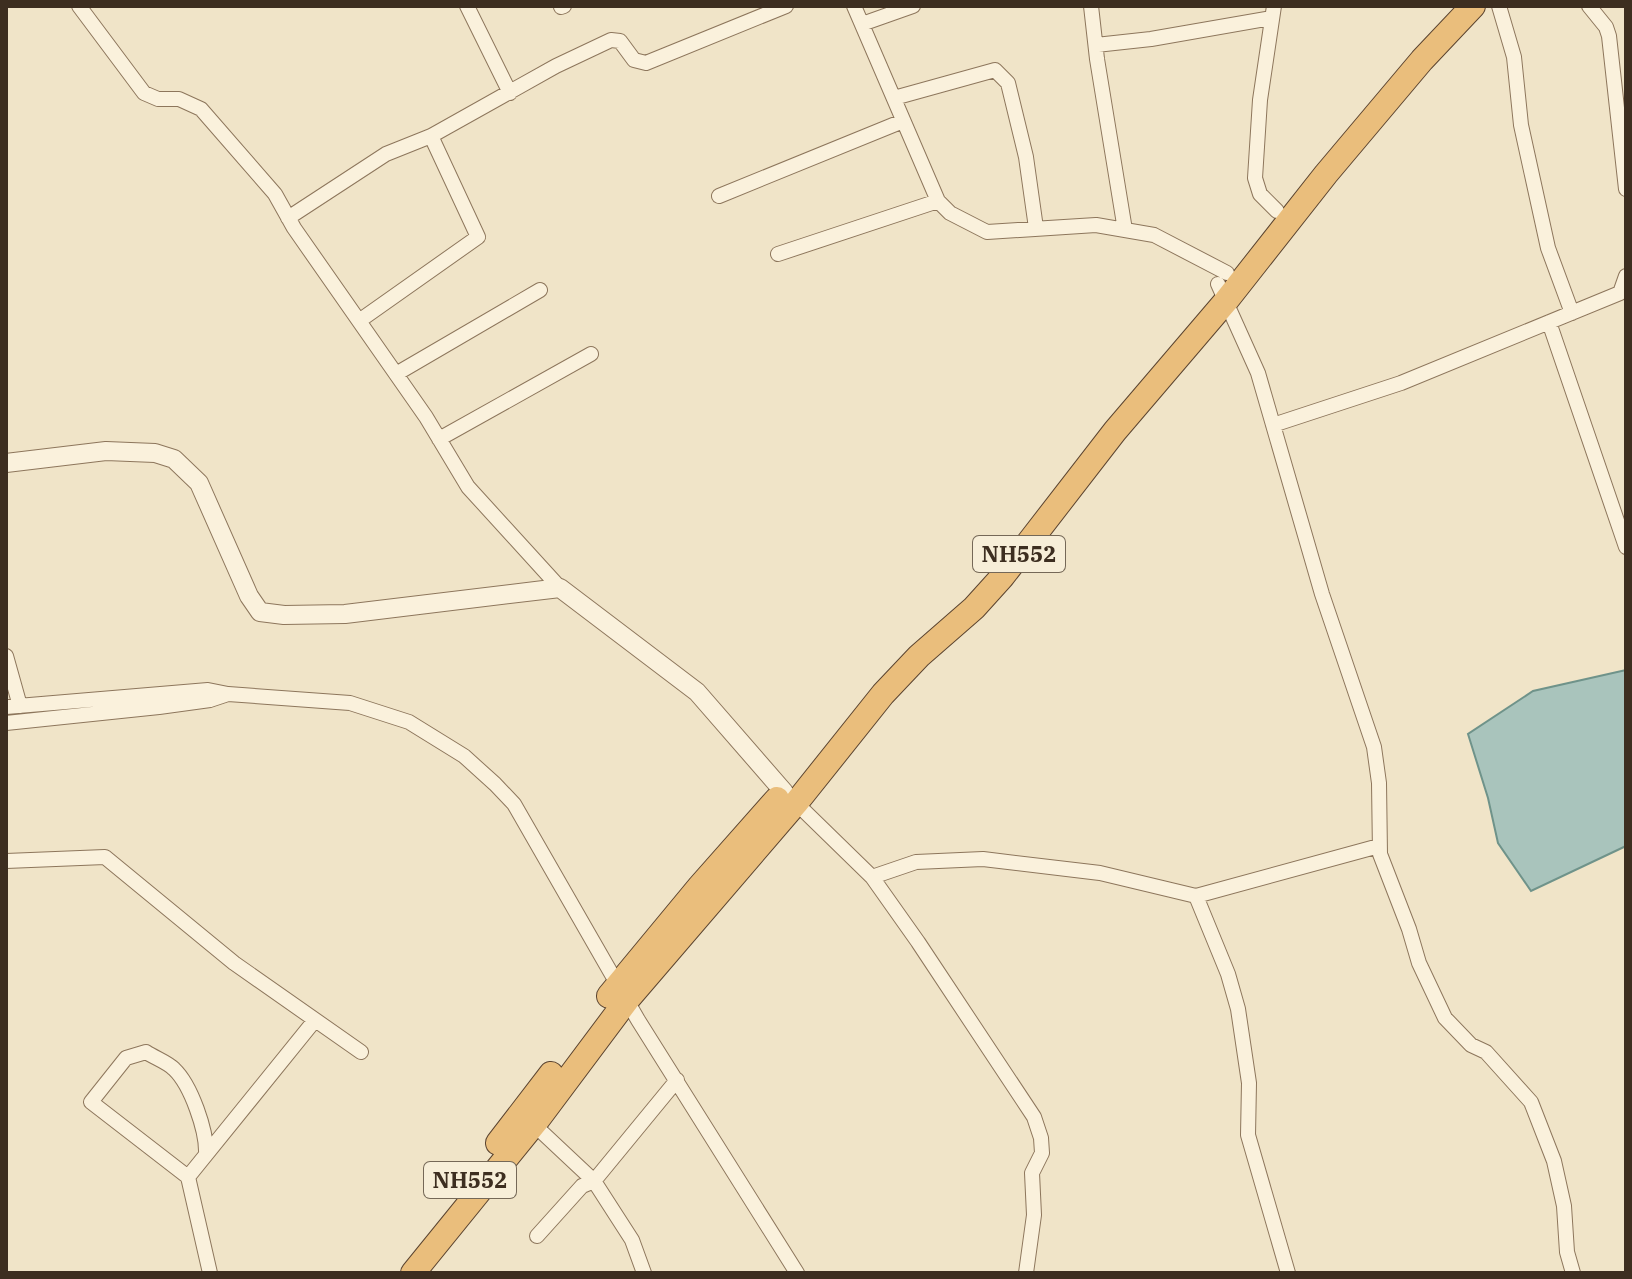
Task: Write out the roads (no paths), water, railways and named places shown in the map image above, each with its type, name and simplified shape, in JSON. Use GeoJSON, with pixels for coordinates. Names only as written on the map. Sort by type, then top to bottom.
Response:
{"type":"FeatureCollection","features":[{"type":"Feature","properties":{"kind":"highway","name":"NH552"},"geometry":{"type":"LineString","coordinates":[[1223,286],[1277,211],[1356,112],[1452,6]]}},
{"type":"Feature","properties":{"kind":"highway","name":"NH552"},"geometry":{"type":"LineString","coordinates":[[413,1273],[700,886],[790,797],[860,697],[962,596],[1093,435],[1473,6]]}},
{"type":"Feature","properties":{"kind":"highway","name":"NH552"},"geometry":{"type":"LineString","coordinates":[[395,1273],[527,1118]]}},
{"type":"Feature","properties":{"kind":"street"},"geometry":{"type":"LineString","coordinates":[[79,6],[144,93],[158,99],[179,99],[201,109],[275,194],[468,487],[560,588],[697,692],[790,797],[872,877],[1034,1117],[1042,1153],[1032,1173],[1034,1215],[1026,1273]]}},
{"type":"Feature","properties":{"kind":"street"},"geometry":{"type":"LineString","coordinates":[[467,6],[510,93]]}},
{"type":"Feature","properties":{"kind":"street"},"geometry":{"type":"LineString","coordinates":[[288,218],[386,154],[431,136],[611,40],[620,41],[634,60],[646,63],[786,6]]}},
{"type":"Feature","properties":{"kind":"street"},"geometry":{"type":"LineString","coordinates":[[854,6],[938,201],[950,213],[987,232],[1096,225],[1154,235],[1223,286],[1258,373],[1322,594],[1374,747],[1379,783],[1380,854],[1419,963],[1445,1018],[1471,1045],[1486,1052],[1531,1102],[1554,1161],[1564,1206],[1567,1252],[1573,1273]]}},
{"type":"Feature","properties":{"kind":"street"},"geometry":{"type":"LineString","coordinates":[[862,24],[913,6]]}},
{"type":"Feature","properties":{"kind":"street"},"geometry":{"type":"LineString","coordinates":[[1091,6],[1125,230]]}},
{"type":"Feature","properties":{"kind":"street"},"geometry":{"type":"LineString","coordinates":[[1499,6],[1514,57],[1521,125],[1548,248],[1572,313]]}},
{"type":"Feature","properties":{"kind":"street"},"geometry":{"type":"LineString","coordinates":[[1589,6],[1606,27],[1609,36],[1626,189]]}},
{"type":"Feature","properties":{"kind":"street"},"geometry":{"type":"LineString","coordinates":[[1096,45],[1151,39],[1273,12],[1260,100],[1255,178],[1260,194],[1277,211]]}},
{"type":"Feature","properties":{"kind":"street"},"geometry":{"type":"LineString","coordinates":[[894,98],[995,70],[1003,76],[1008,83],[1026,157],[1036,228]]}},
{"type":"Feature","properties":{"kind":"street"},"geometry":{"type":"LineString","coordinates":[[719,196],[903,121]]}},
{"type":"Feature","properties":{"kind":"street"},"geometry":{"type":"LineString","coordinates":[[359,321],[478,237],[431,136]]}},
{"type":"Feature","properties":{"kind":"street"},"geometry":{"type":"LineString","coordinates":[[778,254],[938,201]]}},
{"type":"Feature","properties":{"kind":"street"},"geometry":{"type":"LineString","coordinates":[[1273,425],[1401,383],[1549,322],[1623,296],[1626,276]]}},
{"type":"Feature","properties":{"kind":"street"},"geometry":{"type":"LineString","coordinates":[[396,374],[540,290]]}},
{"type":"Feature","properties":{"kind":"street"},"geometry":{"type":"LineString","coordinates":[[1549,322],[1626,547]]}},
{"type":"Feature","properties":{"kind":"street"},"geometry":{"type":"LineString","coordinates":[[439,439],[591,354]]}},
{"type":"Feature","properties":{"kind":"street"},"geometry":{"type":"LineString","coordinates":[[6,463],[106,451],[155,453],[174,459],[199,483],[249,596],[260,612],[284,615],[345,614],[560,588]]}},
{"type":"Feature","properties":{"kind":"street"},"geometry":{"type":"LineString","coordinates":[[6,656],[13,706],[208,690],[350,703],[409,722],[464,756],[514,804],[622,993],[797,1273]]}},
{"type":"Feature","properties":{"kind":"street"},"geometry":{"type":"LineString","coordinates":[[6,723],[159,707],[210,700],[228,694]]}},
{"type":"Feature","properties":{"kind":"street"},"geometry":{"type":"LineString","coordinates":[[872,877],[916,862],[983,859],[1100,873],[1196,896],[1379,846]]}},
{"type":"Feature","properties":{"kind":"street"},"geometry":{"type":"LineString","coordinates":[[6,861],[105,857],[234,963],[361,1052]]}},
{"type":"Feature","properties":{"kind":"street"},"geometry":{"type":"LineString","coordinates":[[1196,896],[1228,974],[1238,1009],[1249,1083],[1248,1135],[1288,1273]]}},
{"type":"Feature","properties":{"kind":"street"},"geometry":{"type":"LineString","coordinates":[[188,1177],[315,1020]]}},
{"type":"Feature","properties":{"kind":"street"},"geometry":{"type":"LineString","coordinates":[[206,1154],[207,1138],[197,1109],[175,1070],[146,1052],[126,1058],[91,1102],[188,1177],[210,1273]]}},
{"type":"Feature","properties":{"kind":"street"},"geometry":{"type":"LineString","coordinates":[[537,1236],[582,1186],[594,1181],[677,1080]]}},
{"type":"Feature","properties":{"kind":"street"},"geometry":{"type":"LineString","coordinates":[[527,1118],[594,1181],[632,1240],[644,1273]]}},
{"type":"Feature","properties":{"kind":"water"},"geometry":{"type":"Polygon","coordinates":[[[1626,670],[1626,846],[1531,891],[1498,843],[1468,734],[1533,691],[1626,670]]]}}]}
